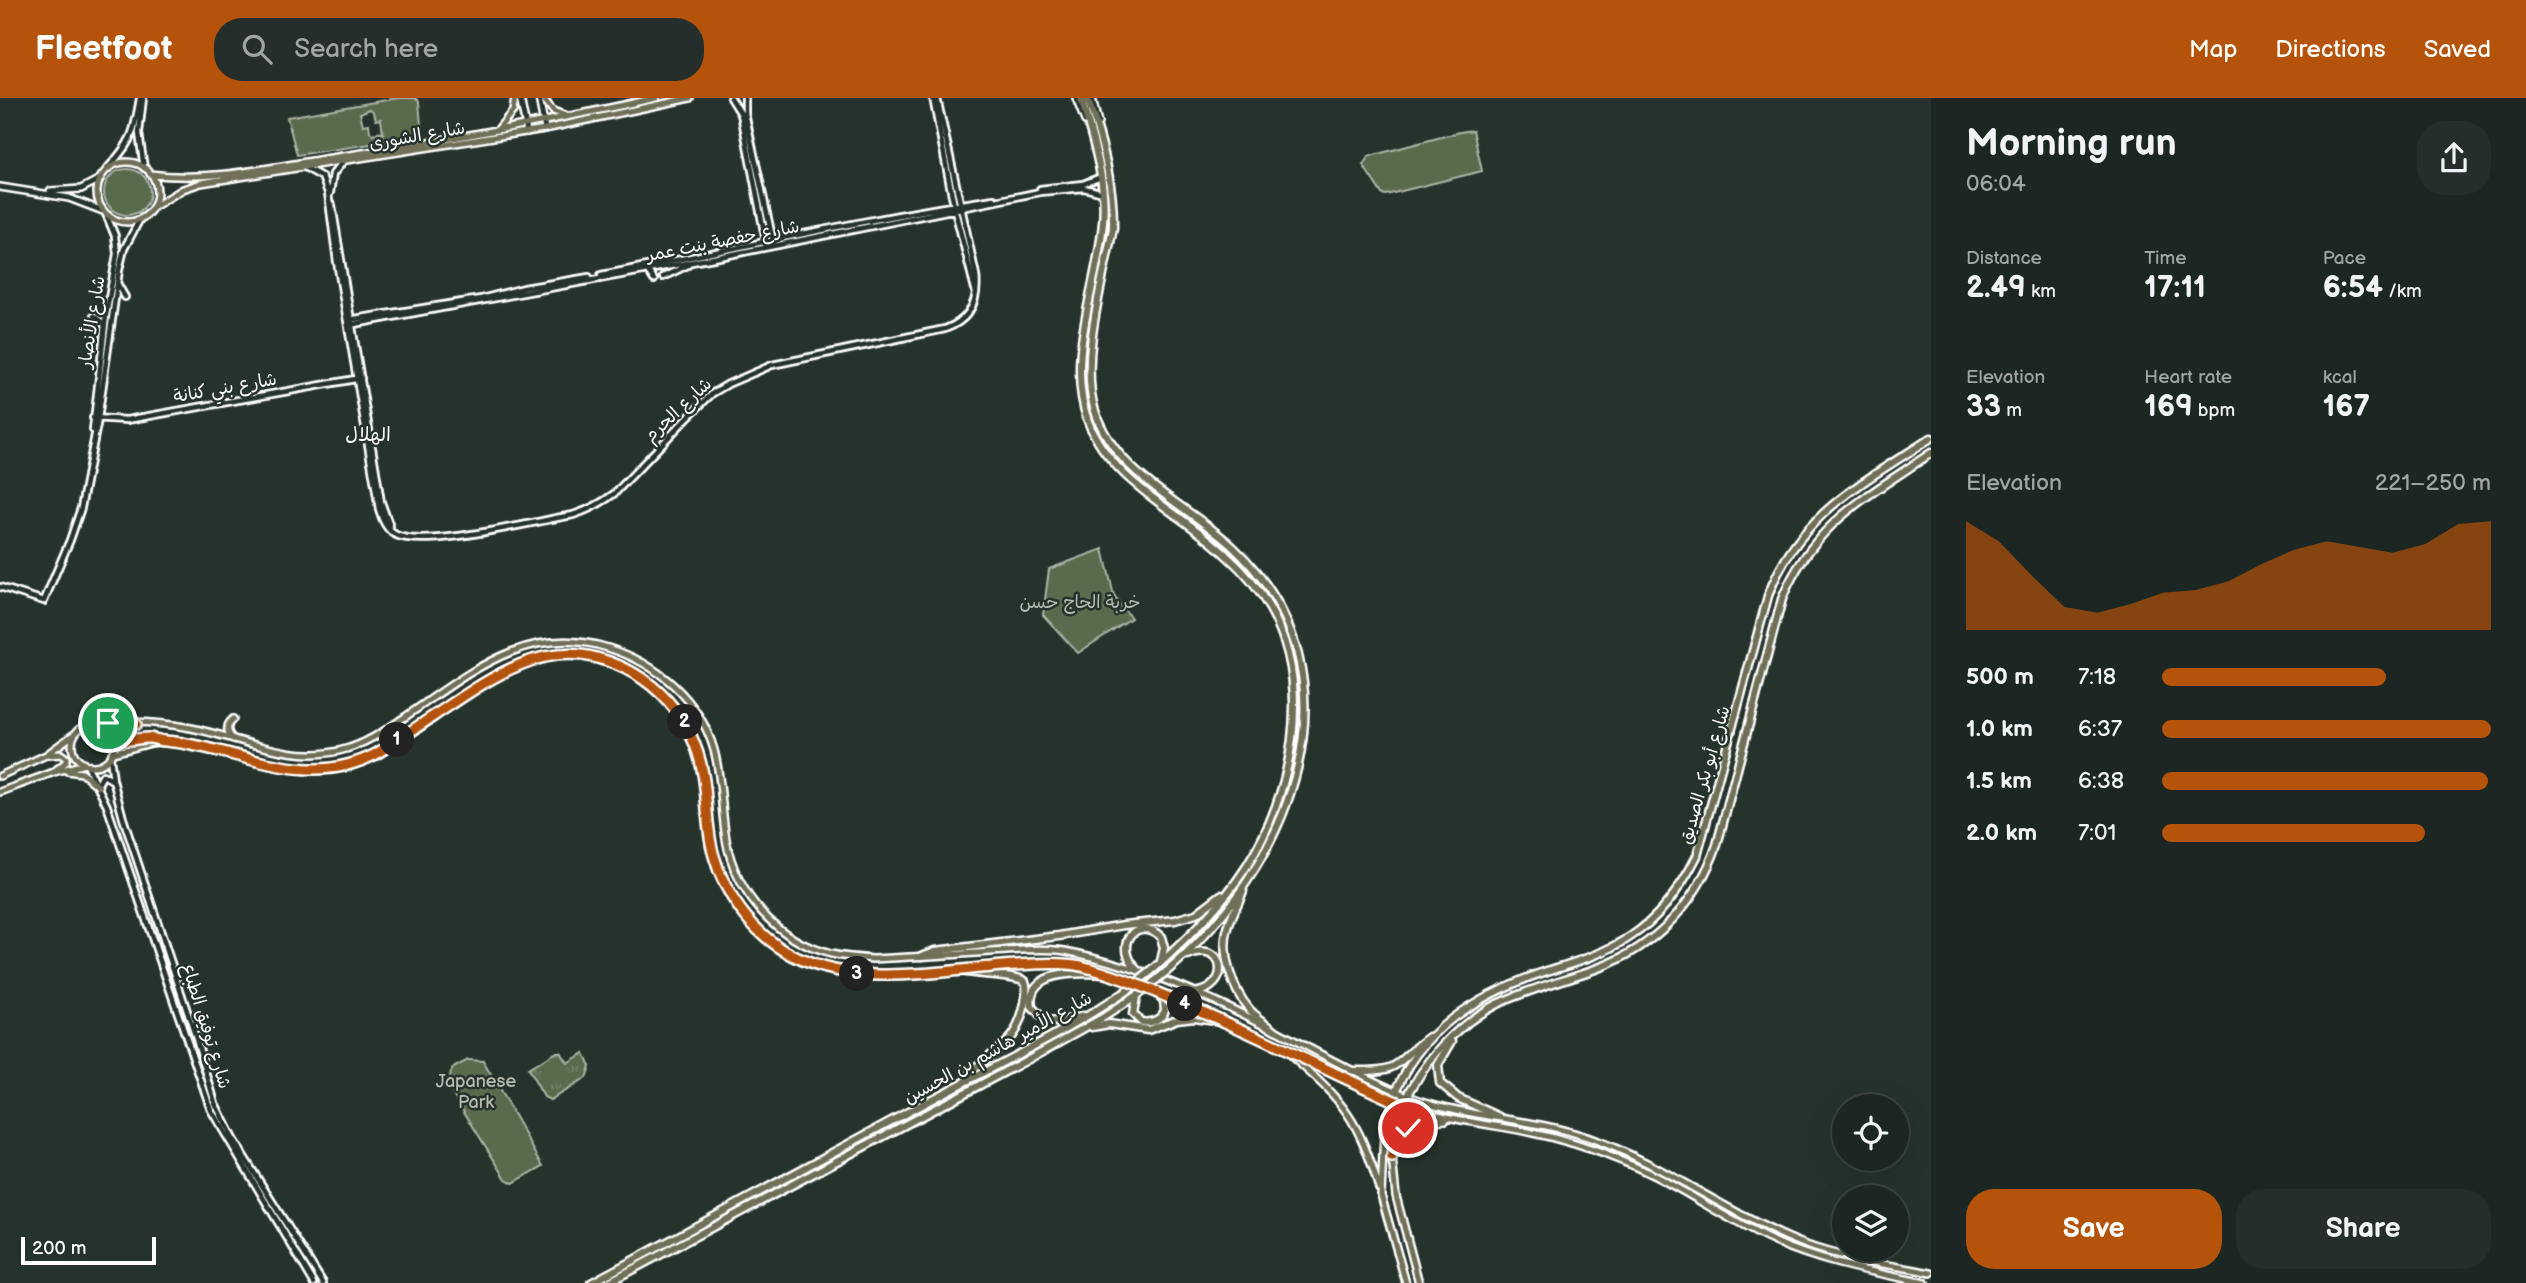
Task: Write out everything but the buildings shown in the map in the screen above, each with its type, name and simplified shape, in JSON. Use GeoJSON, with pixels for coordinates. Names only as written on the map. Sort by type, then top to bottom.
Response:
{"type":"FeatureCollection","features":[{"type":"Feature","properties":{"kind":"highway","name":"شارع الأمير هاشم بن الحسين"},"geometry":{"type":"LineString","coordinates":[[591,1283],[1092,1013],[1129,989],[1200,925],[1234,885],[1266,832],[1289,760],[1294,720],[1293,688],[1287,653],[1271,611],[1226,554],[1129,478],[1105,451],[1088,422],[1081,363],[1087,311],[1103,226],[1103,193],[1091,133],[1078,98]]}},
{"type":"Feature","properties":{"kind":"highway","name":"شارع الأمير هاشم بن الحسين"},"geometry":{"type":"LineString","coordinates":[[607,1283],[1086,1027],[1138,994],[1183,958],[1206,935],[1246,884],[1268,849],[1284,813],[1299,762],[1304,706],[1301,670],[1294,641],[1275,595],[1233,547],[1125,460],[1109,440],[1095,411],[1091,393],[1093,328],[1113,212],[1112,191],[1089,98]]}},
{"type":"Feature","properties":{"kind":"highway","name":"شارع أبو بكر الصديق"},"geometry":{"type":"LineString","coordinates":[[1393,1100],[1411,1065],[1436,1031],[1463,1009],[1492,992],[1595,956],[1617,945],[1644,927],[1664,908],[1683,882],[1699,848],[1768,596],[1777,573],[1799,537],[1822,513],[1850,491],[1931,438]]}},
{"type":"Feature","properties":{"kind":"highway","name":"شارع أبو بكر الصديق"},"geometry":{"type":"LineString","coordinates":[[1403,1105],[1428,1063],[1478,1016],[1498,1004],[1599,968],[1630,954],[1660,932],[1685,905],[1704,875],[1717,845],[1782,599],[1792,576],[1810,548],[1832,523],[1931,453]]}},
{"type":"Feature","properties":{"kind":"highway"},"geometry":{"type":"LineString","coordinates":[[1246,884],[1227,930],[1226,953],[1244,1002],[1275,1030]]}},
{"type":"Feature","properties":{"kind":"highway"},"geometry":{"type":"LineString","coordinates":[[922,956],[935,951],[1175,920],[1196,914],[1234,885]]}},
{"type":"Feature","properties":{"kind":"highway"},"geometry":{"type":"LineString","coordinates":[[1138,970],[1130,962],[1126,947],[1130,936],[1139,930],[1149,929],[1161,937],[1164,951],[1157,966]]}},
{"type":"Feature","properties":{"kind":"highway"},"geometry":{"type":"LineString","coordinates":[[1183,958],[1197,952],[1208,952],[1216,958],[1220,968],[1219,977],[1213,985],[1202,992],[1193,993]]}},
{"type":"Feature","properties":{"kind":"highway"},"geometry":{"type":"LineString","coordinates":[[956,970],[974,975],[1017,977],[1025,981],[1027,987],[1021,1020],[1015,1033],[977,1066],[965,1082]]}},
{"type":"Feature","properties":{"kind":"highway"},"geometry":{"type":"LineString","coordinates":[[1092,1013],[1058,1022],[1045,1021],[1032,1007],[1031,996],[1040,983],[1050,977],[1069,973],[1109,974]]}},
{"type":"Feature","properties":{"kind":"highway"},"geometry":{"type":"LineString","coordinates":[[1138,994],[1133,1014],[1141,1023],[1149,1023],[1159,1019],[1165,1010],[1164,1001],[1158,993]]}},
{"type":"Feature","properties":{"kind":"highway"},"geometry":{"type":"LineString","coordinates":[[1086,1027],[1109,1024],[1147,1030],[1177,1019],[1194,1017],[1228,1022]]}},
{"type":"Feature","properties":{"kind":"highway"},"geometry":{"type":"LineString","coordinates":[[1350,1071],[1392,1068],[1436,1031]]}},
{"type":"Feature","properties":{"kind":"highway"},"geometry":{"type":"LineString","coordinates":[[1456,1034],[1438,1065],[1440,1083],[1458,1098],[1500,1117]]}},
{"type":"Feature","properties":{"kind":"main road"},"geometry":{"type":"LineString","coordinates":[[518,98],[527,132]]}},
{"type":"Feature","properties":{"kind":"main road"},"geometry":{"type":"LineString","coordinates":[[497,130],[513,111],[518,98]]}},
{"type":"Feature","properties":{"kind":"main road"},"geometry":{"type":"LineString","coordinates":[[541,98],[553,111],[572,117]]}},
{"type":"Feature","properties":{"kind":"main road"},"geometry":{"type":"LineString","coordinates":[[541,98],[545,129]]}},
{"type":"Feature","properties":{"kind":"main road","name":"شارع الشورى"},"geometry":{"type":"LineString","coordinates":[[150,174],[188,177],[255,170],[572,117],[656,98]]}},
{"type":"Feature","properties":{"kind":"main road","name":"شارع الشورى"},"geometry":{"type":"LineString","coordinates":[[152,208],[176,192],[191,186],[545,129],[690,98]]}},
{"type":"Feature","properties":{"kind":"main road"},"geometry":{"type":"LineString","coordinates":[[1,188],[60,195],[123,222],[140,219],[152,208],[157,191],[150,174],[144,168],[127,162],[107,169],[100,179],[97,196],[105,213]]}},
{"type":"Feature","properties":{"kind":"main road"},"geometry":{"type":"LineString","coordinates":[[1,188],[10,186],[66,191],[86,187],[100,179]]}},
{"type":"Feature","properties":{"kind":"main road"},"geometry":{"type":"LineString","coordinates":[[0,776],[46,755],[86,725],[96,724],[177,726],[300,754],[340,751],[373,738],[484,664],[516,649],[556,641],[583,642],[609,648],[638,659],[666,678],[690,702],[714,751],[720,775],[726,841],[732,862],[746,891],[766,916],[798,941],[832,954],[873,959],[1051,949],[1138,970],[1275,1030],[1350,1071],[1396,1092],[1454,1109],[1576,1134],[1635,1156],[1763,1226],[1802,1244],[1931,1273]]}},
{"type":"Feature","properties":{"kind":"main road"},"geometry":{"type":"LineString","coordinates":[[136,724],[122,734],[126,740],[149,738],[190,744],[297,769],[344,767],[376,754],[506,669],[558,655],[599,659],[620,666],[648,682],[670,701],[684,721],[700,758],[716,864],[734,901],[751,924],[796,957],[835,971],[880,975],[1060,964],[1109,974],[1228,1022],[1403,1105],[1452,1119],[1525,1131],[1588,1148],[1653,1175],[1765,1238],[1792,1249],[1849,1266],[1925,1283]]}},
{"type":"Feature","properties":{"kind":"main road"},"geometry":{"type":"LineString","coordinates":[[233,719],[227,731],[233,739]]}},
{"type":"Feature","properties":{"kind":"main road"},"geometry":{"type":"LineString","coordinates":[[96,724],[112,735],[114,745],[111,755]]}},
{"type":"Feature","properties":{"kind":"main road"},"geometry":{"type":"LineString","coordinates":[[78,730],[73,739],[73,749],[77,758],[86,764]]}},
{"type":"Feature","properties":{"kind":"main road"},"geometry":{"type":"LineString","coordinates":[[0,792],[54,772],[86,764],[100,765],[111,755],[162,741]]}},
{"type":"Feature","properties":{"kind":"main road"},"geometry":{"type":"LineString","coordinates":[[46,755],[59,754],[66,758],[64,764],[54,772]]}},
{"type":"Feature","properties":{"kind":"main road"},"geometry":{"type":"LineString","coordinates":[[54,772],[82,773],[99,786]]}},
{"type":"Feature","properties":{"kind":"main road"},"geometry":{"type":"LineString","coordinates":[[1287,1052],[1325,1086],[1353,1119],[1369,1156],[1381,1195]]}},
{"type":"Feature","properties":{"kind":"main road","name":"شارع أبو بكر الصديق"},"geometry":{"type":"LineString","coordinates":[[1393,1100],[1384,1132],[1381,1195],[1406,1283]]}},
{"type":"Feature","properties":{"kind":"main road","name":"شارع أبو بكر الصديق"},"geometry":{"type":"LineString","coordinates":[[1403,1105],[1392,1157],[1397,1204],[1419,1283]]}},
{"type":"Feature","properties":{"kind":"main road"},"geometry":{"type":"LineString","coordinates":[[1392,1157],[1398,1141],[1411,1126],[1430,1120],[1452,1119]]}},
{"type":"Feature","properties":{"kind":"street"},"geometry":{"type":"LineString","coordinates":[[141,98],[139,133],[144,168]]}},
{"type":"Feature","properties":{"kind":"street"},"geometry":{"type":"LineString","coordinates":[[107,169],[132,139],[141,98]]}},
{"type":"Feature","properties":{"kind":"street"},"geometry":{"type":"LineString","coordinates":[[731,98],[741,114],[766,243]]}},
{"type":"Feature","properties":{"kind":"street"},"geometry":{"type":"LineString","coordinates":[[745,98],[745,113],[773,242]]}},
{"type":"Feature","properties":{"kind":"street","name":"شارع الحرم"},"geometry":{"type":"LineString","coordinates":[[342,163],[333,174],[330,192],[359,378],[387,522],[397,536],[414,540],[469,534],[573,515],[587,510],[615,493],[687,418],[713,393],[728,384],[772,365],[955,326],[965,318],[976,293],[935,98]]}},
{"type":"Feature","properties":{"kind":"street","name":"شارع الحرم"},"geometry":{"type":"LineString","coordinates":[[306,168],[325,180],[337,262],[351,322]]}},
{"type":"Feature","properties":{"kind":"street","name":"شارع حفصة بنت عمر"},"geometry":{"type":"LineString","coordinates":[[351,322],[1083,184],[1101,177]]}},
{"type":"Feature","properties":{"kind":"street","name":"شارع حفصة بنت عمر"},"geometry":{"type":"LineString","coordinates":[[957,207],[1040,192],[1084,188],[1103,193]]}},
{"type":"Feature","properties":{"kind":"street","name":"شارع الأنصار"},"geometry":{"type":"LineString","coordinates":[[104,351],[105,325],[117,254],[115,236],[105,213]]}},
{"type":"Feature","properties":{"kind":"street","name":"شارع الأنصار"},"geometry":{"type":"LineString","coordinates":[[0,587],[44,601],[79,515],[104,351],[124,248],[140,219]]}},
{"type":"Feature","properties":{"kind":"street","name":"شارع حفصة بنت عمر"},"geometry":{"type":"LineString","coordinates":[[351,322],[648,271],[766,243]]}},
{"type":"Feature","properties":{"kind":"street"},"geometry":{"type":"LineString","coordinates":[[663,277],[692,262]]}},
{"type":"Feature","properties":{"kind":"street"},"geometry":{"type":"LineString","coordinates":[[648,271],[654,280]]}},
{"type":"Feature","properties":{"kind":"street"},"geometry":{"type":"LineString","coordinates":[[117,283],[125,297]]}},
{"type":"Feature","properties":{"kind":"street"},"geometry":{"type":"LineString","coordinates":[[94,316],[105,325]]}},
{"type":"Feature","properties":{"kind":"street","name":"شارع بني كنانة"},"geometry":{"type":"LineString","coordinates":[[95,418],[118,421],[141,418],[359,378]]}},
{"type":"Feature","properties":{"kind":"street","name":"شارع توفيق الطباع"},"geometry":{"type":"LineString","coordinates":[[111,755],[113,780],[123,818],[215,1103],[227,1129],[323,1283]]}},
{"type":"Feature","properties":{"kind":"street","name":"شارع توفيق الطباع"},"geometry":{"type":"LineString","coordinates":[[86,764],[99,786],[187,1043],[217,1122],[314,1283]]}},
{"type":"Feature","properties":{"kind":"street"},"geometry":{"type":"LineString","coordinates":[[99,786],[103,775],[113,780]]}},
{"type":"Feature","properties":{"kind":"street"},"geometry":{"type":"LineString","coordinates":[[187,1043],[197,1041]]}},
{"type":"Feature","properties":{"kind":"green space"},"geometry":{"type":"Polygon","coordinates":[[[398,98],[415,98],[419,102],[421,126],[411,138],[297,155],[287,117],[398,98]],[[370,109],[360,113],[363,125],[369,124],[373,135],[379,132],[383,134],[381,119],[376,120],[370,109]]]}},
{"type":"Feature","properties":{"kind":"green space"},"geometry":{"type":"Polygon","coordinates":[[[1473,130],[1482,171],[1386,195],[1382,194],[1363,165],[1368,157],[1374,155],[1473,130]]]}},
{"type":"Feature","properties":{"kind":"green space"},"geometry":{"type":"Polygon","coordinates":[[[127,169],[143,176],[150,192],[143,208],[127,215],[111,208],[104,192],[111,176],[127,169]]]}},
{"type":"Feature","properties":{"kind":"green space","name":"خربة الحاج حسن"},"geometry":{"type":"Polygon","coordinates":[[[1103,549],[1114,596],[1131,618],[1078,653],[1043,615],[1049,569],[1103,549]]]}},
{"type":"Feature","properties":{"kind":"green space"},"geometry":{"type":"Polygon","coordinates":[[[560,1052],[567,1063],[584,1053],[590,1066],[586,1078],[550,1100],[544,1097],[528,1069],[560,1052]]]}},
{"type":"Feature","properties":{"kind":"green space","name":"Japanese Park"},"geometry":{"type":"Polygon","coordinates":[[[468,1060],[483,1061],[543,1166],[513,1183],[506,1179],[446,1083],[453,1068],[468,1060]]]}},
{"type":"Feature","properties":{"kind":"district","name":"الهلال"},"geometry":{"type":"Point","coordinates":[368,435]}},
{"type":"Feature","properties":{"kind":"route"},"geometry":{"type":"LineString","coordinates":[[108,723],[136,724],[122,734],[127,740],[149,738],[176,741],[270,765],[307,770],[344,767],[376,754],[506,669],[527,661],[558,655],[599,659],[620,666],[648,682],[678,711],[693,738],[700,758],[712,848],[720,874],[742,914],[782,949],[809,963],[850,974],[891,975],[1042,964],[1073,965],[1109,974],[1228,1022],[1403,1105],[1392,1157],[1398,1141],[1408,1128]]}}]}
